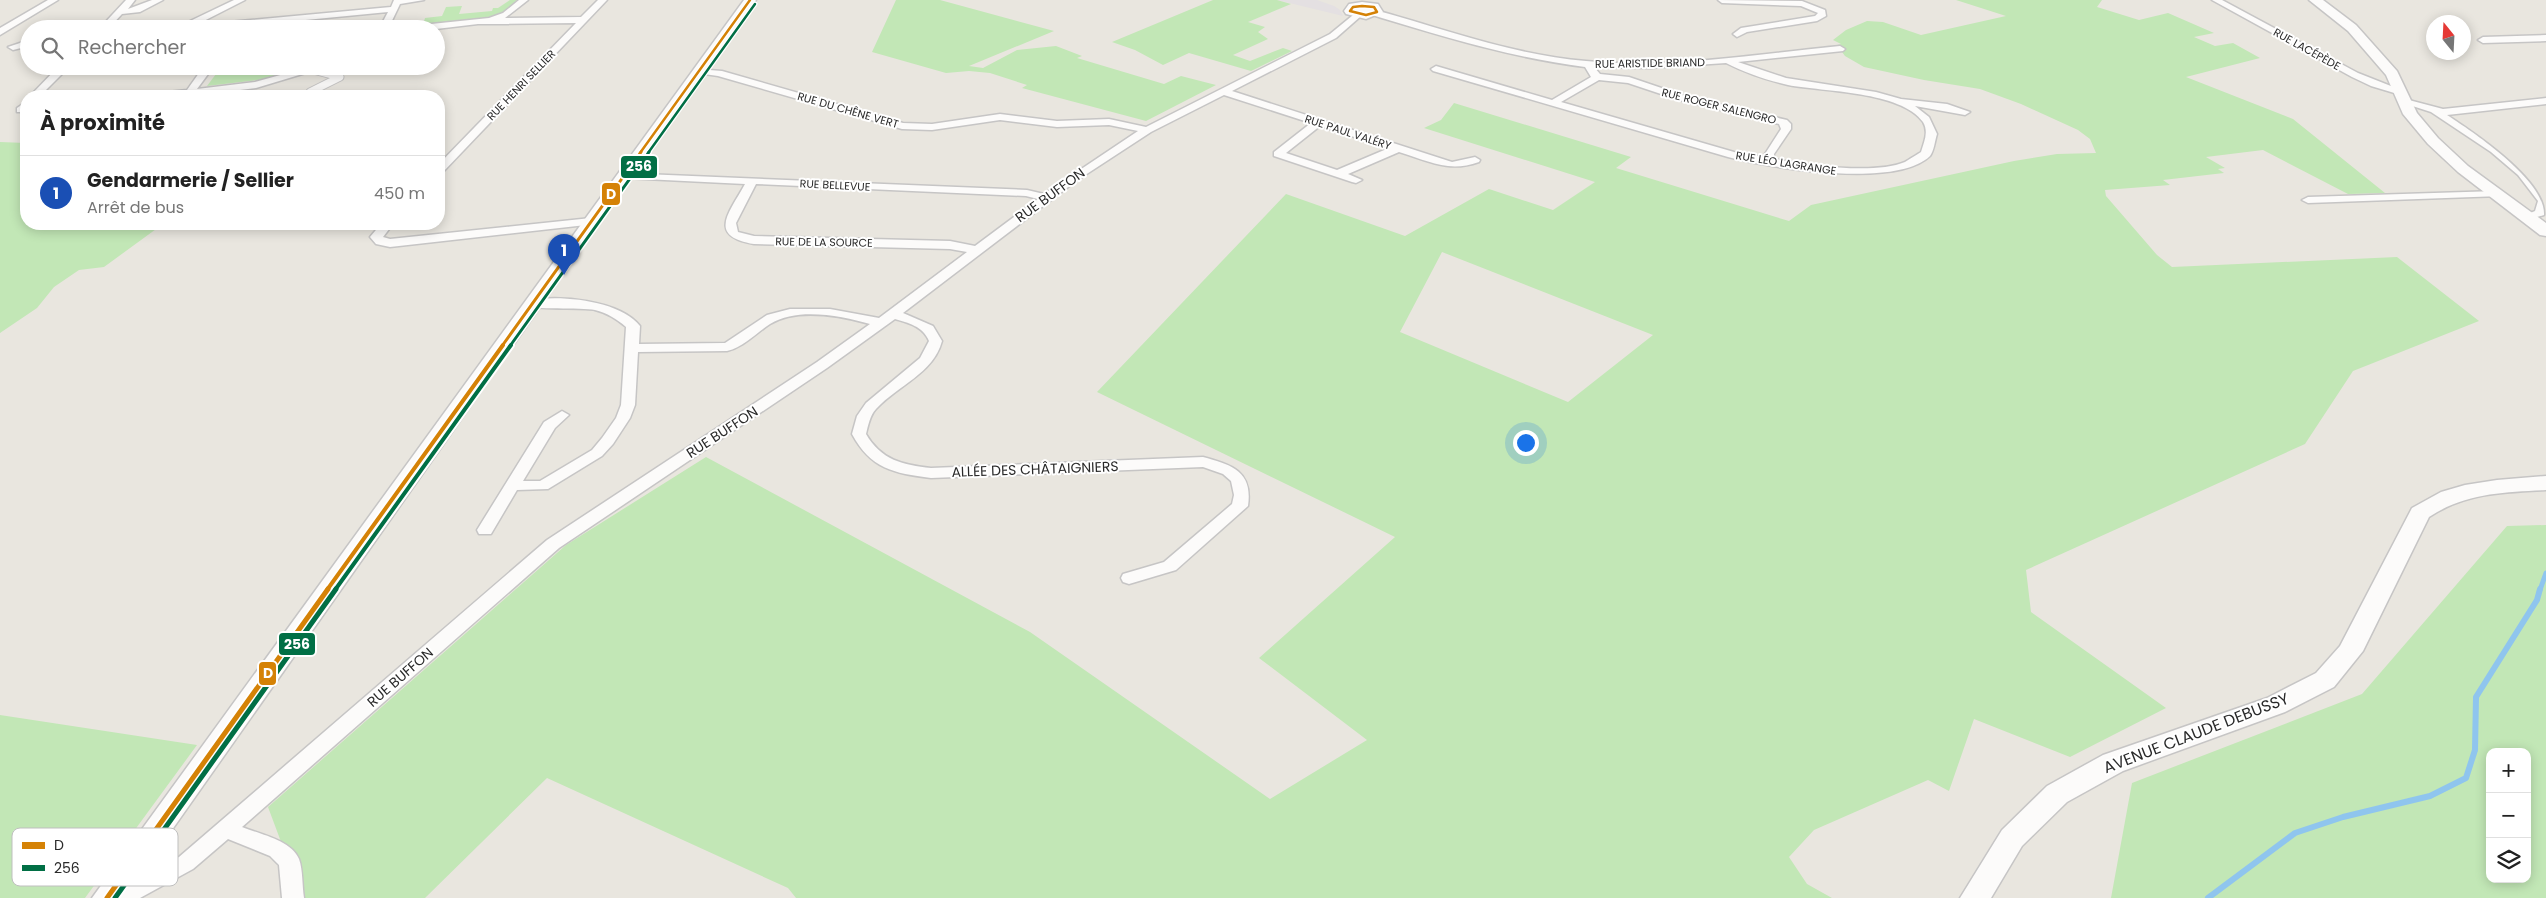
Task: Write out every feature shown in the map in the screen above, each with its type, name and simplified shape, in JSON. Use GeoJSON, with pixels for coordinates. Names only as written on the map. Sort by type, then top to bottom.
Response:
{"type":"FeatureCollection","features":[{"type":"Feature","properties":{"kind":"main road"},"geometry":{"type":"LineString","coordinates":[[158,828],[750,0]]}},
{"type":"Feature","properties":{"kind":"main road"},"geometry":{"type":"LineString","coordinates":[[2315,0],[2352,28],[2392,74],[2410,114],[2433,141],[2463,169],[2546,231]]}},
{"type":"Feature","properties":{"kind":"main road"},"geometry":{"type":"LineString","coordinates":[[1356,6],[1376,7]]}},
{"type":"Feature","properties":{"kind":"main road","name":"AVENUE CLAUDE DEBUSSY"},"geometry":{"type":"LineString","coordinates":[[1975,898],[2012,838],[2057,794],[2113,763],[2276,705],[2325,680],[2350,651],[2420,513],[2436,501],[2470,490],[2546,482]]}},
{"type":"Feature","properties":{"kind":"main road"},"geometry":{"type":"LineString","coordinates":[[108,898],[117,886]]}},
{"type":"Feature","properties":{"kind":"street"},"geometry":{"type":"LineString","coordinates":[[0,28],[46,0]]}},
{"type":"Feature","properties":{"kind":"street"},"geometry":{"type":"LineString","coordinates":[[20,20],[54,0]]}},
{"type":"Feature","properties":{"kind":"street"},"geometry":{"type":"LineString","coordinates":[[112,20],[131,0]]}},
{"type":"Feature","properties":{"kind":"street"},"geometry":{"type":"LineString","coordinates":[[120,12],[137,10],[159,0]]}},
{"type":"Feature","properties":{"kind":"street"},"geometry":{"type":"LineString","coordinates":[[200,20],[241,0]]}},
{"type":"Feature","properties":{"kind":"street"},"geometry":{"type":"LineString","coordinates":[[259,20],[420,0]]}},
{"type":"Feature","properties":{"kind":"street"},"geometry":{"type":"LineString","coordinates":[[487,21],[506,15],[524,0]]}},
{"type":"Feature","properties":{"kind":"street","name":"RUE HENRI SELLIER"},"geometry":{"type":"LineString","coordinates":[[445,164],[604,0]]}},
{"type":"Feature","properties":{"kind":"street"},"geometry":{"type":"LineString","coordinates":[[1722,0],[1802,4],[1822,12],[1822,16],[1817,18],[1744,30],[1737,34]]}},
{"type":"Feature","properties":{"kind":"street","name":"RUE LACÉPÈDE"},"geometry":{"type":"LineString","coordinates":[[2216,0],[2355,75],[2435,110]]}},
{"type":"Feature","properties":{"kind":"street"},"geometry":{"type":"LineString","coordinates":[[388,20],[397,4]]}},
{"type":"Feature","properties":{"kind":"street","name":"RUE BUFFON"},"geometry":{"type":"LineString","coordinates":[[178,867],[186,863],[553,544],[742,421],[887,319],[1045,198],[1147,130],[1333,36],[1356,6]]}},
{"type":"Feature","properties":{"kind":"street","name":"RUE ARISTIDE BRIAND"},"geometry":{"type":"LineString","coordinates":[[1376,7],[1532,56],[1588,64],[1631,65],[1727,60],[1840,49]]}},
{"type":"Feature","properties":{"kind":"street"},"geometry":{"type":"LineString","coordinates":[[0,32],[20,20]]}},
{"type":"Feature","properties":{"kind":"street"},"geometry":{"type":"LineString","coordinates":[[445,25],[487,21],[584,20]]}},
{"type":"Feature","properties":{"kind":"street"},"geometry":{"type":"LineString","coordinates":[[2482,40],[2546,38]]}},
{"type":"Feature","properties":{"kind":"street"},"geometry":{"type":"LineString","coordinates":[[13,47],[20,45]]}},
{"type":"Feature","properties":{"kind":"street","name":"RUE LÉO LAGRANGE"},"geometry":{"type":"LineString","coordinates":[[1436,69],[1732,155],[1768,162],[1843,171],[1876,170],[1910,164],[1928,150],[1933,137],[1931,126],[1916,111],[1896,100],[1769,77],[1727,60]]}},
{"type":"Feature","properties":{"kind":"street"},"geometry":{"type":"LineString","coordinates":[[1553,103],[1597,77],[1592,74],[1588,64]]}},
{"type":"Feature","properties":{"kind":"street"},"geometry":{"type":"LineString","coordinates":[[1629,80],[1634,78],[1634,70],[1631,65]]}},
{"type":"Feature","properties":{"kind":"street","name":"RUE DU CHÊNE VERT"},"geometry":{"type":"LineString","coordinates":[[700,70],[719,73],[902,126],[932,127],[1000,117],[1056,124],[1109,122],[1147,130]]}},
{"type":"Feature","properties":{"kind":"street"},"geometry":{"type":"LineString","coordinates":[[41,90],[56,75]]}},
{"type":"Feature","properties":{"kind":"street"},"geometry":{"type":"LineString","coordinates":[[192,90],[203,75]]}},
{"type":"Feature","properties":{"kind":"street"},"geometry":{"type":"LineString","coordinates":[[219,90],[256,84],[293,75]]}},
{"type":"Feature","properties":{"kind":"street"},"geometry":{"type":"LineString","coordinates":[[314,90],[340,78],[330,75]]}},
{"type":"Feature","properties":{"kind":"street","name":"RUE ROGER SALENGRO"},"geometry":{"type":"LineString","coordinates":[[1597,77],[1629,80],[1682,98],[1783,122],[1786,124],[1786,129],[1769,154],[1768,162]]}},
{"type":"Feature","properties":{"kind":"street","name":"RUE PAUL VALÉRY"},"geometry":{"type":"LineString","coordinates":[[1222,91],[1451,165],[1461,165],[1475,160]]}},
{"type":"Feature","properties":{"kind":"street"},"geometry":{"type":"LineString","coordinates":[[1896,100],[1947,107],[1966,112]]}},
{"type":"Feature","properties":{"kind":"street"},"geometry":{"type":"LineString","coordinates":[[2435,110],[2546,101]]}},
{"type":"Feature","properties":{"kind":"street"},"geometry":{"type":"LineString","coordinates":[[2435,110],[2491,145],[2539,191],[2544,201],[2540,213],[2527,217]]}},
{"type":"Feature","properties":{"kind":"street"},"geometry":{"type":"LineString","coordinates":[[1319,122],[1278,154],[1356,180]]}},
{"type":"Feature","properties":{"kind":"street"},"geometry":{"type":"LineString","coordinates":[[1337,174],[1399,148]]}},
{"type":"Feature","properties":{"kind":"street","name":"RUE BELLEVUE"},"geometry":{"type":"LineString","coordinates":[[624,175],[1027,194],[1045,198]]}},
{"type":"Feature","properties":{"kind":"street","name":"RUE DE LA SOURCE"},"geometry":{"type":"LineString","coordinates":[[752,182],[730,224],[733,235],[740,238],[754,240],[950,245],[975,250]]}},
{"type":"Feature","properties":{"kind":"street"},"geometry":{"type":"LineString","coordinates":[[2308,200],[2497,194]]}},
{"type":"Feature","properties":{"kind":"street"},"geometry":{"type":"LineString","coordinates":[[382,230],[376,237],[380,242],[390,243],[592,222]]}},
{"type":"Feature","properties":{"kind":"street"},"geometry":{"type":"LineString","coordinates":[[513,485],[543,486],[597,453],[624,418],[628,405],[633,326],[626,319],[599,307],[583,304],[532,304]]}},
{"type":"Feature","properties":{"kind":"street"},"geometry":{"type":"LineString","coordinates":[[633,348],[710,349],[727,347],[738,342],[778,315],[791,313],[851,315],[887,319]]}},
{"type":"Feature","properties":{"kind":"street","name":"ALLÉE DES CHÂTAIGNIERS"},"geometry":{"type":"LineString","coordinates":[[887,319],[923,325],[937,339],[935,349],[925,362],[870,408],[863,420],[859,434],[865,449],[878,460],[906,470],[931,473],[1204,462],[1222,467],[1237,478],[1243,491],[1240,506],[1170,566],[1129,578]]}},
{"type":"Feature","properties":{"kind":"street"},"geometry":{"type":"LineString","coordinates":[[485,530],[549,425],[562,415]]}},
{"type":"Feature","properties":{"kind":"street"},"geometry":{"type":"LineString","coordinates":[[225,829],[277,850],[289,861],[293,898]]}},
{"type":"Feature","properties":{"kind":"street","name":"RUE BUFFON"},"geometry":{"type":"LineString","coordinates":[[121,898],[143,886]]}},
{"type":"Feature","properties":{"kind":"shaded area"},"geometry":{"type":"Polygon","coordinates":[[[1277,0],[1317,0],[1334,6],[1340,10],[1343,16],[1277,0]]]}},
{"type":"Feature","properties":{"kind":"green space"},"geometry":{"type":"Polygon","coordinates":[[[510,0],[517,0],[501,14],[489,17],[445,22],[445,20],[424,20],[425,18],[442,16],[446,7],[462,6],[459,14],[492,11],[493,8],[498,8],[510,0]]]}},
{"type":"Feature","properties":{"kind":"green space"},"geometry":{"type":"Polygon","coordinates":[[[896,0],[940,0],[1054,31],[969,66],[983,68],[1017,50],[1056,46],[1082,56],[1077,58],[1164,84],[1181,76],[1216,85],[1146,121],[1022,88],[1027,85],[990,73],[969,71],[946,73],[872,52],[896,0]]]}},
{"type":"Feature","properties":{"kind":"green space"},"geometry":{"type":"Polygon","coordinates":[[[1213,0],[1277,0],[1291,4],[1248,22],[1265,27],[1258,32],[1268,39],[1233,55],[1250,61],[1283,48],[1292,51],[1251,71],[1189,53],[1163,65],[1135,50],[1112,42],[1213,0]]]}},
{"type":"Feature","properties":{"kind":"green space"},"geometry":{"type":"Polygon","coordinates":[[[1956,0],[2102,0],[2097,7],[2139,20],[2168,13],[2214,33],[2194,37],[2215,46],[2233,43],[2260,58],[2186,77],[2293,119],[2385,193],[2348,194],[2263,150],[2206,157],[2225,168],[2218,169],[2224,173],[2163,180],[2170,185],[2105,190],[2106,196],[2157,255],[2172,267],[2397,257],[2479,321],[2353,371],[2305,444],[2026,570],[2031,612],[2166,708],[2070,757],[1974,719],[1949,791],[1928,780],[1814,830],[1789,857],[1807,884],[1832,898],[796,898],[788,888],[547,778],[425,898],[302,898],[268,807],[566,545],[706,457],[1030,632],[1270,799],[1367,740],[1259,658],[1395,537],[1097,392],[1286,194],[1405,236],[1489,189],[1553,210],[1595,182],[1424,128],[1441,120],[1454,103],[1631,157],[1616,168],[1789,221],[1811,205],[2014,161],[2057,154],[2096,153],[2090,139],[2078,130],[2021,104],[1980,89],[1924,80],[1864,67],[1845,56],[1837,45],[1841,44],[1833,40],[1846,30],[1867,21],[1883,22],[1921,35],[2006,16],[1956,0]],[[1442,252],[1400,332],[1568,402],[1653,335],[1442,252]]]}},
{"type":"Feature","properties":{"kind":"green space"},"geometry":{"type":"Polygon","coordinates":[[[215,75],[278,75],[259,80],[207,86],[215,75]]]}},
{"type":"Feature","properties":{"kind":"green space"},"geometry":{"type":"Polygon","coordinates":[[[0,142],[20,143],[20,230],[155,230],[104,267],[79,270],[54,287],[37,308],[0,333],[0,142]]]}},
{"type":"Feature","properties":{"kind":"green space"},"geometry":{"type":"Polygon","coordinates":[[[2546,525],[2546,898],[2111,898],[2132,783],[2362,694],[2507,526],[2546,525]]]}},
{"type":"Feature","properties":{"kind":"green space"},"geometry":{"type":"Polygon","coordinates":[[[0,715],[197,745],[136,828],[12,828],[12,886],[94,886],[85,898],[0,898],[0,715]]]}},
{"type":"Feature","properties":{"kind":"waterway"},"geometry":{"type":"LineString","coordinates":[[2540,590],[2546,573]]}},
{"type":"Feature","properties":{"kind":"waterway"},"geometry":{"type":"LineString","coordinates":[[2208,898],[2295,833],[2343,817],[2430,796],[2466,778],[2475,750],[2476,697],[2537,600],[2540,589]]}},
{"type":"Feature","properties":{"kind":"transit line","name":"D"},"geometry":{"type":"LineString","coordinates":[[157,828],[750,0]]}},
{"type":"Feature","properties":{"kind":"transit line","name":"256"},"geometry":{"type":"LineString","coordinates":[[165,828],[755,4]]}},
{"type":"Feature","properties":{"kind":"transit line","name":"D"},"geometry":{"type":"LineString","coordinates":[[1362,6],[1374,7],[1377,12],[1366,15],[1350,11],[1353,7],[1362,6]]}},
{"type":"Feature","properties":{"kind":"transit line","name":"D"},"geometry":{"type":"LineString","coordinates":[[107,898],[116,886]]}},
{"type":"Feature","properties":{"kind":"transit line","name":"256"},"geometry":{"type":"LineString","coordinates":[[115,898],[124,886]]}},
{"type":"Feature","properties":{"kind":"place","name":"Gendarmerie / Sellier"},"geometry":{"type":"Point","coordinates":[564,275]}}]}
